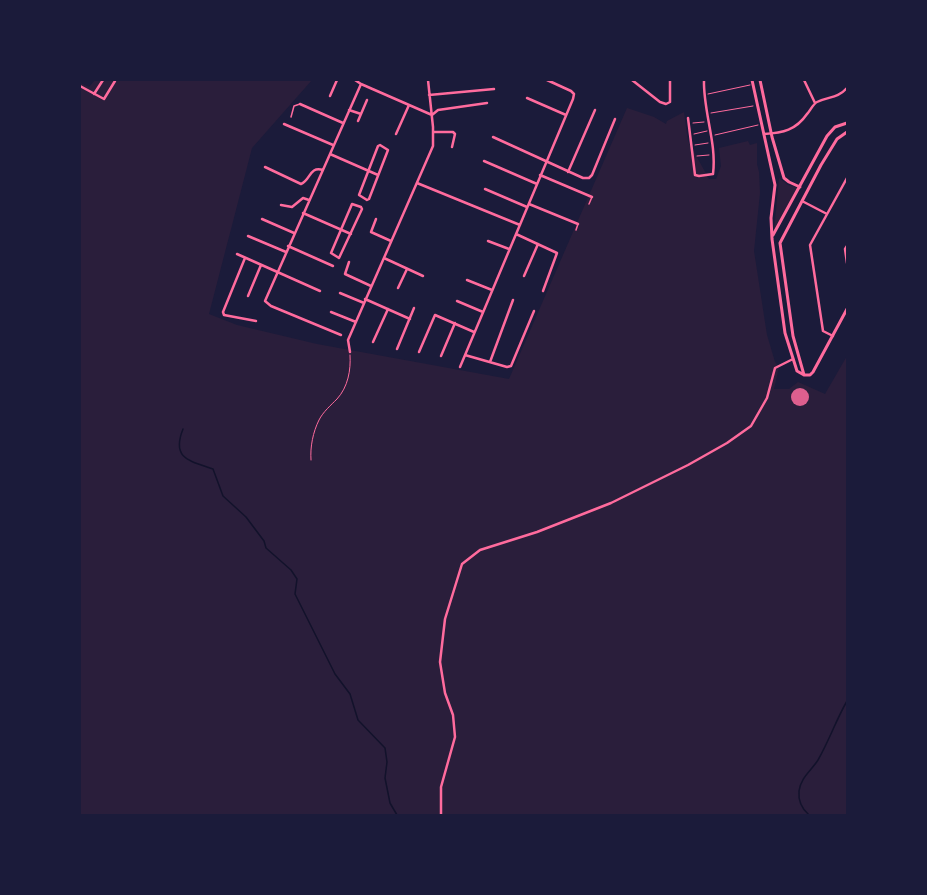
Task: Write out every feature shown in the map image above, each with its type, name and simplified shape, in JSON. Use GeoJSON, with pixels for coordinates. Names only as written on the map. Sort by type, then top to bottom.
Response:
{"type":"FeatureCollection","features":[{"type":"Feature","properties":{"kind":"street"},"geometry":{"type":"LineString","coordinates":[[94,94],[103,80]]}},
{"type":"Feature","properties":{"kind":"street"},"geometry":{"type":"LineString","coordinates":[[330,96],[337,80]]}},
{"type":"Feature","properties":{"kind":"street"},"geometry":{"type":"LineString","coordinates":[[355,80],[360,84],[432,115]]}},
{"type":"Feature","properties":{"kind":"street"},"geometry":{"type":"LineString","coordinates":[[350,352],[348,340],[433,146],[432,115],[428,80]]}},
{"type":"Feature","properties":{"kind":"street"},"geometry":{"type":"LineString","coordinates":[[460,367],[574,94],[571,91],[547,80]]}},
{"type":"Feature","properties":{"kind":"street"},"geometry":{"type":"LineString","coordinates":[[632,80],[660,102],[666,104],[670,102],[670,80]]}},
{"type":"Feature","properties":{"kind":"street"},"geometry":{"type":"LineString","coordinates":[[688,118],[695,175],[699,176],[713,174],[713,154],[703,95],[704,80]]}},
{"type":"Feature","properties":{"kind":"street"},"geometry":{"type":"LineString","coordinates":[[752,80],[775,185],[771,218],[772,239],[784,333],[797,371],[804,375],[810,375],[813,372],[847,309]]}},
{"type":"Feature","properties":{"kind":"street"},"geometry":{"type":"LineString","coordinates":[[760,80],[771,133],[784,178],[800,187]]}},
{"type":"Feature","properties":{"kind":"street"},"geometry":{"type":"LineString","coordinates":[[804,80],[816,103]]}},
{"type":"Feature","properties":{"kind":"street"},"geometry":{"type":"LineString","coordinates":[[80,86],[104,99],[115,81]]}},
{"type":"Feature","properties":{"kind":"street"},"geometry":{"type":"LineString","coordinates":[[341,335],[265,303],[288,246],[360,84]]}},
{"type":"Feature","properties":{"kind":"street"},"geometry":{"type":"LineString","coordinates":[[430,95],[494,88]]}},
{"type":"Feature","properties":{"kind":"street"},"geometry":{"type":"LineString","coordinates":[[764,134],[782,132],[800,124],[816,103],[841,95],[847,88]]}},
{"type":"Feature","properties":{"kind":"street"},"geometry":{"type":"LineString","coordinates":[[526,98],[566,115]]}},
{"type":"Feature","properties":{"kind":"street"},"geometry":{"type":"LineString","coordinates":[[358,121],[367,100]]}},
{"type":"Feature","properties":{"kind":"street"},"geometry":{"type":"LineString","coordinates":[[432,115],[438,110],[487,103]]}},
{"type":"Feature","properties":{"kind":"street"},"geometry":{"type":"LineString","coordinates":[[300,104],[343,123]]}},
{"type":"Feature","properties":{"kind":"street"},"geometry":{"type":"LineString","coordinates":[[396,134],[409,105]]}},
{"type":"Feature","properties":{"kind":"street"},"geometry":{"type":"LineString","coordinates":[[349,110],[361,114]]}},
{"type":"Feature","properties":{"kind":"street"},"geometry":{"type":"LineString","coordinates":[[568,172],[595,110]]}},
{"type":"Feature","properties":{"kind":"street"},"geometry":{"type":"LineString","coordinates":[[493,137],[568,172],[583,178],[589,178],[592,175],[615,119]]}},
{"type":"Feature","properties":{"kind":"street"},"geometry":{"type":"LineString","coordinates":[[772,239],[813,161],[835,127],[847,123]]}},
{"type":"Feature","properties":{"kind":"street"},"geometry":{"type":"LineString","coordinates":[[284,124],[333,145]]}},
{"type":"Feature","properties":{"kind":"street"},"geometry":{"type":"LineString","coordinates":[[433,132],[453,132],[455,134],[452,147]]}},
{"type":"Feature","properties":{"kind":"street"},"geometry":{"type":"LineString","coordinates":[[804,375],[793,336],[782,264],[780,240],[808,186],[837,139],[847,132]]}},
{"type":"Feature","properties":{"kind":"street"},"geometry":{"type":"LineString","coordinates":[[378,146],[387,148],[369,199],[359,197],[368,170],[378,146]]}},
{"type":"Feature","properties":{"kind":"street"},"geometry":{"type":"LineString","coordinates":[[330,154],[378,175]]}},
{"type":"Feature","properties":{"kind":"street"},"geometry":{"type":"LineString","coordinates":[[484,161],[537,184]]}},
{"type":"Feature","properties":{"kind":"street"},"geometry":{"type":"LineString","coordinates":[[813,161],[821,165]]}},
{"type":"Feature","properties":{"kind":"street"},"geometry":{"type":"LineString","coordinates":[[265,167],[301,184],[305,182],[311,171],[318,168],[323,170]]}},
{"type":"Feature","properties":{"kind":"street"},"geometry":{"type":"LineString","coordinates":[[540,175],[592,197]]}},
{"type":"Feature","properties":{"kind":"street"},"geometry":{"type":"LineString","coordinates":[[833,336],[823,331],[810,245],[847,178]]}},
{"type":"Feature","properties":{"kind":"street"},"geometry":{"type":"LineString","coordinates":[[417,183],[520,225]]}},
{"type":"Feature","properties":{"kind":"street"},"geometry":{"type":"LineString","coordinates":[[485,189],[527,207]]}},
{"type":"Feature","properties":{"kind":"street"},"geometry":{"type":"LineString","coordinates":[[281,205],[292,207],[300,199],[303,198],[309,200]]}},
{"type":"Feature","properties":{"kind":"street"},"geometry":{"type":"LineString","coordinates":[[801,201],[827,214]]}},
{"type":"Feature","properties":{"kind":"street"},"geometry":{"type":"LineString","coordinates":[[352,204],[361,207],[362,209],[340,258],[332,255],[331,253],[341,229],[352,204]]}},
{"type":"Feature","properties":{"kind":"street"},"geometry":{"type":"LineString","coordinates":[[528,204],[578,224]]}},
{"type":"Feature","properties":{"kind":"street"},"geometry":{"type":"LineString","coordinates":[[303,213],[351,234]]}},
{"type":"Feature","properties":{"kind":"street"},"geometry":{"type":"LineString","coordinates":[[262,219],[294,233]]}},
{"type":"Feature","properties":{"kind":"street"},"geometry":{"type":"LineString","coordinates":[[376,219],[371,232],[391,241]]}},
{"type":"Feature","properties":{"kind":"street"},"geometry":{"type":"LineString","coordinates":[[516,234],[555,251],[558,255],[543,291]]}},
{"type":"Feature","properties":{"kind":"street"},"geometry":{"type":"LineString","coordinates":[[248,236],[286,252]]}},
{"type":"Feature","properties":{"kind":"street"},"geometry":{"type":"LineString","coordinates":[[488,240],[509,249]]}},
{"type":"Feature","properties":{"kind":"street"},"geometry":{"type":"LineString","coordinates":[[524,276],[538,244]]}},
{"type":"Feature","properties":{"kind":"street"},"geometry":{"type":"LineString","coordinates":[[288,246],[333,266]]}},
{"type":"Feature","properties":{"kind":"street"},"geometry":{"type":"LineString","coordinates":[[847,246],[845,249],[847,263]]}},
{"type":"Feature","properties":{"kind":"street"},"geometry":{"type":"LineString","coordinates":[[237,254],[320,291]]}},
{"type":"Feature","properties":{"kind":"street"},"geometry":{"type":"LineString","coordinates":[[245,258],[223,312],[224,315],[229,317],[256,321]]}},
{"type":"Feature","properties":{"kind":"street"},"geometry":{"type":"LineString","coordinates":[[384,258],[423,276]]}},
{"type":"Feature","properties":{"kind":"street"},"geometry":{"type":"LineString","coordinates":[[349,262],[346,274],[371,286]]}},
{"type":"Feature","properties":{"kind":"street"},"geometry":{"type":"LineString","coordinates":[[775,266],[782,264]]}},
{"type":"Feature","properties":{"kind":"street"},"geometry":{"type":"LineString","coordinates":[[248,296],[261,265]]}},
{"type":"Feature","properties":{"kind":"street"},"geometry":{"type":"LineString","coordinates":[[398,288],[407,268]]}},
{"type":"Feature","properties":{"kind":"street"},"geometry":{"type":"LineString","coordinates":[[467,280],[492,290]]}},
{"type":"Feature","properties":{"kind":"street"},"geometry":{"type":"LineString","coordinates":[[340,293],[364,303]]}},
{"type":"Feature","properties":{"kind":"street"},"geometry":{"type":"LineString","coordinates":[[365,300],[410,319]]}},
{"type":"Feature","properties":{"kind":"street"},"geometry":{"type":"LineString","coordinates":[[490,362],[513,300]]}},
{"type":"Feature","properties":{"kind":"street"},"geometry":{"type":"LineString","coordinates":[[457,301],[483,312]]}},
{"type":"Feature","properties":{"kind":"street"},"geometry":{"type":"LineString","coordinates":[[397,349],[414,308]]}},
{"type":"Feature","properties":{"kind":"street"},"geometry":{"type":"LineString","coordinates":[[374,342],[388,309]]}},
{"type":"Feature","properties":{"kind":"street"},"geometry":{"type":"LineString","coordinates":[[465,355],[507,367],[511,366],[534,310]]}},
{"type":"Feature","properties":{"kind":"street"},"geometry":{"type":"LineString","coordinates":[[331,312],[356,322]]}},
{"type":"Feature","properties":{"kind":"street"},"geometry":{"type":"LineString","coordinates":[[419,352],[434,316],[436,315],[474,332]]}},
{"type":"Feature","properties":{"kind":"street"},"geometry":{"type":"LineString","coordinates":[[441,356],[455,323]]}},
{"type":"Feature","properties":{"kind":"street"},"geometry":{"type":"LineString","coordinates":[[441,815],[441,787],[455,737],[453,715],[445,692],[440,662],[445,619],[462,564],[480,550],[537,532],[611,503],[688,465],[727,443],[751,426],[767,398],[775,368],[793,359]]}},
{"type":"Feature","properties":{"kind":"lane"},"geometry":{"type":"LineString","coordinates":[[290,117],[294,106],[300,104]]}},
{"type":"Feature","properties":{"kind":"lane"},"geometry":{"type":"LineString","coordinates":[[589,204],[592,197]]}},
{"type":"Feature","properties":{"kind":"lane"},"geometry":{"type":"LineString","coordinates":[[576,230],[578,224]]}},
{"type":"Feature","properties":{"kind":"path"},"geometry":{"type":"LineString","coordinates":[[703,95],[754,84]]}},
{"type":"Feature","properties":{"kind":"path"},"geometry":{"type":"LineString","coordinates":[[706,114],[758,105]]}},
{"type":"Feature","properties":{"kind":"path"},"geometry":{"type":"LineString","coordinates":[[689,124],[708,121]]}},
{"type":"Feature","properties":{"kind":"path"},"geometry":{"type":"LineString","coordinates":[[710,137],[762,124]]}},
{"type":"Feature","properties":{"kind":"path"},"geometry":{"type":"LineString","coordinates":[[690,134],[709,131]]}},
{"type":"Feature","properties":{"kind":"path"},"geometry":{"type":"LineString","coordinates":[[691,145],[711,142]]}},
{"type":"Feature","properties":{"kind":"path"},"geometry":{"type":"LineString","coordinates":[[692,156],[713,154]]}},
{"type":"Feature","properties":{"kind":"path"},"geometry":{"type":"LineString","coordinates":[[311,460],[313,435],[319,419],[338,398],[350,374],[350,352]]}},
{"type":"Feature","properties":{"kind":"shaded area"},"geometry":{"type":"Polygon","coordinates":[[[95,80],[312,80],[252,148],[209,314],[237,325],[317,344],[509,379],[627,108],[654,117],[666,124],[667,121],[684,112],[688,141],[709,179],[716,179],[721,166],[719,148],[748,141],[750,145],[757,143],[757,164],[760,193],[754,251],[767,335],[775,362],[779,367],[774,389],[789,389],[798,382],[825,394],[847,356],[847,815],[80,815],[80,83],[89,87],[95,80]]]}},
{"type":"Feature","properties":{"kind":"shaded area"},"geometry":{"type":"Polygon","coordinates":[[[779,178],[788,185],[799,188],[774,231],[779,178]]]}},
{"type":"Feature","properties":{"kind":"building"},"geometry":{"type":"Polygon","coordinates":[[[800,388],[806,391],[809,397],[806,403],[800,406],[794,403],[791,397],[794,391],[800,388]]]}},
{"type":"Feature","properties":{"kind":"waterway"},"geometry":{"type":"LineString","coordinates":[[183,429],[179,447],[181,453],[190,461],[213,469],[223,496],[246,517],[264,541],[266,548],[291,570],[297,579],[295,594],[335,674],[350,694],[358,720],[385,748],[387,762],[385,778],[390,803],[397,815]]}},
{"type":"Feature","properties":{"kind":"waterway"},"geometry":{"type":"LineString","coordinates":[[809,815],[802,807],[800,801],[800,786],[804,778],[818,760],[847,701]]}}]}
